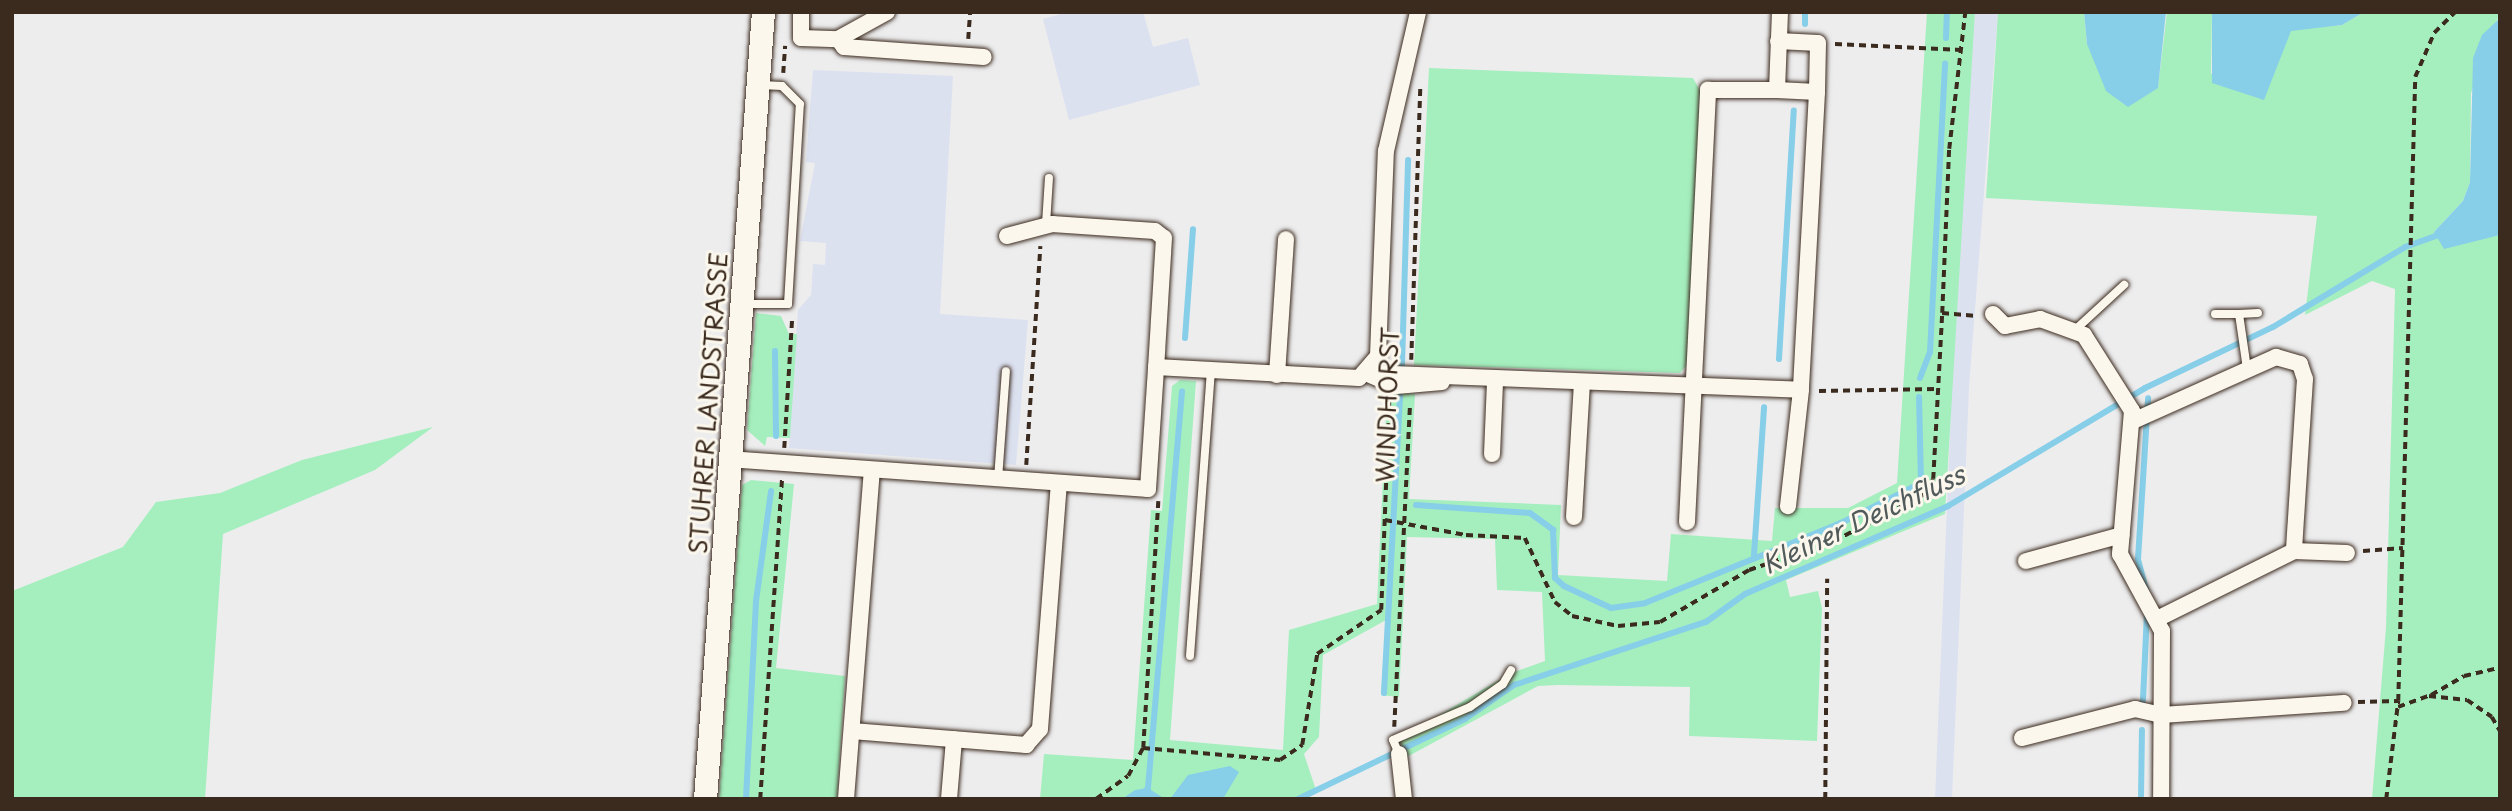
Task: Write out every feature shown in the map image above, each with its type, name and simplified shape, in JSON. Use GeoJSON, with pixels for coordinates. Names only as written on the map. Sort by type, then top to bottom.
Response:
{"type":"FeatureCollection","features":[{"type":"Feature","properties":{"kind":"main road","name":"STUHRER LANDSTRASSE"},"geometry":{"type":"LineString","coordinates":[[705,799],[763,12]]}},
{"type":"Feature","properties":{"kind":"street"},"geometry":{"type":"LineString","coordinates":[[801,12],[801,38],[838,39],[887,12]]}},
{"type":"Feature","properties":{"kind":"street"},"geometry":{"type":"LineString","coordinates":[[1156,367],[1351,381],[1366,373],[1378,356],[1386,151],[1418,12]]}},
{"type":"Feature","properties":{"kind":"street"},"geometry":{"type":"LineString","coordinates":[[1777,90],[1780,12]]}},
{"type":"Feature","properties":{"kind":"street"},"geometry":{"type":"LineString","coordinates":[[838,39],[844,47],[984,57]]}},
{"type":"Feature","properties":{"kind":"street"},"geometry":{"type":"LineString","coordinates":[[1778,41],[1818,43],[1801,390],[1788,506]]}},
{"type":"Feature","properties":{"kind":"street"},"geometry":{"type":"LineString","coordinates":[[1687,522],[1708,90],[1817,92]]}},
{"type":"Feature","properties":{"kind":"street"},"geometry":{"type":"LineString","coordinates":[[729,459],[1059,484],[1148,488],[1164,238],[1155,231],[1044,224],[1007,236]]}},
{"type":"Feature","properties":{"kind":"street"},"geometry":{"type":"LineString","coordinates":[[1277,375],[1286,239]]}},
{"type":"Feature","properties":{"kind":"street"},"geometry":{"type":"LineString","coordinates":[[1993,314],[2005,326],[2040,319],[2076,330],[2092,342],[2124,394],[2141,415],[2120,554],[2129,580],[2156,614],[2161,715],[2161,799]]}},
{"type":"Feature","properties":{"kind":"street"},"geometry":{"type":"LineString","coordinates":[[2141,415],[2246,362],[2288,356],[2305,379],[2294,551]]}},
{"type":"Feature","properties":{"kind":"street"},"geometry":{"type":"LineString","coordinates":[[1366,373],[1410,379],[1801,390]]}},
{"type":"Feature","properties":{"kind":"street"},"geometry":{"type":"LineString","coordinates":[[1366,373],[1390,385],[1410,379]]}},
{"type":"Feature","properties":{"kind":"street"},"geometry":{"type":"LineString","coordinates":[[1492,454],[1495,382]]}},
{"type":"Feature","properties":{"kind":"street"},"geometry":{"type":"LineString","coordinates":[[1574,517],[1582,384]]}},
{"type":"Feature","properties":{"kind":"street"},"geometry":{"type":"LineString","coordinates":[[846,799],[873,470]]}},
{"type":"Feature","properties":{"kind":"street"},"geometry":{"type":"LineString","coordinates":[[852,731],[1026,745],[1040,729],[1059,484]]}},
{"type":"Feature","properties":{"kind":"street"},"geometry":{"type":"LineString","coordinates":[[2026,561],[2122,535]]}},
{"type":"Feature","properties":{"kind":"street"},"geometry":{"type":"LineString","coordinates":[[2156,614],[2294,551],[2347,553]]}},
{"type":"Feature","properties":{"kind":"street"},"geometry":{"type":"LineString","coordinates":[[2022,738],[2134,709],[2161,715],[2344,703]]}},
{"type":"Feature","properties":{"kind":"street"},"geometry":{"type":"LineString","coordinates":[[949,799],[954,738]]}},
{"type":"Feature","properties":{"kind":"street"},"geometry":{"type":"LineString","coordinates":[[1396,747],[1404,799]]}},
{"type":"Feature","properties":{"kind":"lane"},"geometry":{"type":"LineString","coordinates":[[743,304],[788,304],[800,104],[782,86],[758,84]]}},
{"type":"Feature","properties":{"kind":"lane"},"geometry":{"type":"LineString","coordinates":[[1044,224],[1048,178]]}},
{"type":"Feature","properties":{"kind":"lane"},"geometry":{"type":"LineString","coordinates":[[2076,330],[2124,285]]}},
{"type":"Feature","properties":{"kind":"lane"},"geometry":{"type":"LineString","coordinates":[[2215,314],[2258,313]]}},
{"type":"Feature","properties":{"kind":"lane"},"geometry":{"type":"LineString","coordinates":[[2239,314],[2239,335],[2246,362]]}},
{"type":"Feature","properties":{"kind":"lane"},"geometry":{"type":"LineString","coordinates":[[1190,656],[1212,370]]}},
{"type":"Feature","properties":{"kind":"lane"},"geometry":{"type":"LineString","coordinates":[[998,479],[1006,371]]}},
{"type":"Feature","properties":{"kind":"lane"},"geometry":{"type":"LineString","coordinates":[[1396,747],[1503,684],[1511,670]]}},
{"type":"Feature","properties":{"kind":"path"},"geometry":{"type":"LineString","coordinates":[[967,55],[970,12]]}},
{"type":"Feature","properties":{"kind":"path"},"geometry":{"type":"LineString","coordinates":[[1385,520],[1404,521],[1466,535],[1525,538],[1555,602],[1572,616],[1618,626],[1660,622],[1749,570],[1833,541],[1927,493],[1933,479],[1949,149],[1965,12]]}},
{"type":"Feature","properties":{"kind":"path"},"geometry":{"type":"LineString","coordinates":[[2386,799],[2398,708],[2408,236],[2415,77],[2434,33],[2455,12]]}},
{"type":"Feature","properties":{"kind":"path"},"geometry":{"type":"LineString","coordinates":[[782,86],[786,37]]}},
{"type":"Feature","properties":{"kind":"path"},"geometry":{"type":"LineString","coordinates":[[1818,43],[1962,50]]}},
{"type":"Feature","properties":{"kind":"path","name":"WINDHORST"},"geometry":{"type":"LineString","coordinates":[[1396,747],[1420,77]]}},
{"type":"Feature","properties":{"kind":"path"},"geometry":{"type":"LineString","coordinates":[[1025,481],[1044,224]]}},
{"type":"Feature","properties":{"kind":"path"},"geometry":{"type":"LineString","coordinates":[[760,799],[792,329],[788,304]]}},
{"type":"Feature","properties":{"kind":"path"},"geometry":{"type":"LineString","coordinates":[[1942,313],[1993,314]]}},
{"type":"Feature","properties":{"kind":"path"},"geometry":{"type":"LineString","coordinates":[[1143,748],[1266,760],[1297,752],[1307,734],[1317,654],[1381,610],[1390,385]]}},
{"type":"Feature","properties":{"kind":"path"},"geometry":{"type":"LineString","coordinates":[[1801,390],[1936,389]]}},
{"type":"Feature","properties":{"kind":"path"},"geometry":{"type":"LineString","coordinates":[[1096,799],[1128,776],[1143,748],[1159,501],[1148,488]]}},
{"type":"Feature","properties":{"kind":"path"},"geometry":{"type":"LineString","coordinates":[[2347,553],[2403,548]]}},
{"type":"Feature","properties":{"kind":"path"},"geometry":{"type":"LineString","coordinates":[[1825,799],[1828,579]]}},
{"type":"Feature","properties":{"kind":"path"},"geometry":{"type":"LineString","coordinates":[[2398,708],[2429,696],[2464,676],[2500,668]]}},
{"type":"Feature","properties":{"kind":"path"},"geometry":{"type":"LineString","coordinates":[[2429,696],[2480,707],[2500,731]]}},
{"type":"Feature","properties":{"kind":"path"},"geometry":{"type":"LineString","coordinates":[[2344,703],[2398,701]]}},
{"type":"Feature","properties":{"kind":"shaded area"},"geometry":{"type":"Polygon","coordinates":[[[1068,12],[1143,12],[1153,47],[1188,38],[1200,85],[1069,120],[1043,19],[1068,12]]]}},
{"type":"Feature","properties":{"kind":"shaded area"},"geometry":{"type":"Polygon","coordinates":[[[1975,12],[1998,12],[1969,387],[1952,799],[1935,799],[1953,358],[1975,12]]]}},
{"type":"Feature","properties":{"kind":"shaded area"},"geometry":{"type":"Polygon","coordinates":[[[813,70],[953,76],[940,314],[1028,320],[1016,465],[789,448],[798,310],[811,295],[813,264],[825,265],[826,243],[800,241],[815,163],[806,162],[813,70]]]}},
{"type":"Feature","properties":{"kind":"green space"},"geometry":{"type":"Polygon","coordinates":[[[1927,12],[1975,12],[1945,514],[1786,580],[1790,597],[1818,591],[1822,608],[1817,741],[1689,736],[1690,687],[1558,685],[1538,686],[1405,758],[1399,739],[1509,674],[1545,661],[1542,592],[1497,590],[1495,539],[1407,537],[1399,697],[1381,695],[1386,620],[1323,655],[1319,737],[1304,754],[1317,793],[1305,799],[1040,799],[1044,754],[1133,760],[1151,510],[1162,511],[1172,386],[1180,380],[1196,381],[1170,740],[1283,750],[1289,630],[1377,604],[1387,393],[1415,394],[1409,499],[1561,505],[1558,575],[1667,581],[1671,534],[1772,541],[1775,508],[1848,508],[1897,483],[1927,12]]]}},
{"type":"Feature","properties":{"kind":"green space"},"geometry":{"type":"Polygon","coordinates":[[[1998,12],[2084,12],[2087,44],[2158,87],[2167,12],[2212,12],[2211,74],[2291,30],[2342,25],[2364,12],[2500,12],[2471,93],[2470,182],[2463,201],[2434,232],[2473,240],[2500,235],[2500,799],[2372,799],[2386,627],[2395,289],[2372,281],[2305,315],[2317,216],[1986,198],[1998,12]]]}},
{"type":"Feature","properties":{"kind":"green space"},"geometry":{"type":"Polygon","coordinates":[[[1429,68],[1693,78],[1702,94],[1687,365],[1680,373],[1414,365],[1429,68]]]}},
{"type":"Feature","properties":{"kind":"green space"},"geometry":{"type":"Polygon","coordinates":[[[756,313],[781,316],[789,334],[797,334],[790,438],[767,437],[765,446],[747,430],[756,313]]]}},
{"type":"Feature","properties":{"kind":"green space"},"geometry":{"type":"Polygon","coordinates":[[[433,427],[375,470],[223,534],[205,799],[12,799],[12,591],[123,547],[156,502],[220,493],[302,460],[433,427]]]}},
{"type":"Feature","properties":{"kind":"green space"},"geometry":{"type":"Polygon","coordinates":[[[751,480],[794,484],[776,668],[845,676],[837,799],[719,799],[742,485],[751,480]]]}},
{"type":"Feature","properties":{"kind":"water"},"geometry":{"type":"Polygon","coordinates":[[[2084,12],[2166,12],[2158,88],[2128,107],[2106,91],[2087,44],[2084,12]]]}},
{"type":"Feature","properties":{"kind":"water"},"geometry":{"type":"Polygon","coordinates":[[[2212,12],[2364,12],[2342,25],[2291,31],[2264,100],[2212,83],[2212,12]]]}},
{"type":"Feature","properties":{"kind":"water"},"geometry":{"type":"Polygon","coordinates":[[[2500,18],[2500,235],[2444,249],[2434,232],[2463,201],[2470,182],[2473,58],[2482,35],[2500,18]]]}},
{"type":"Feature","properties":{"kind":"water"},"geometry":{"type":"Polygon","coordinates":[[[1230,766],[1239,772],[1223,799],[1170,799],[1188,775],[1230,766]]]}},
{"type":"Feature","properties":{"kind":"water"},"geometry":{"type":"Polygon","coordinates":[[[1148,788],[1165,799],[1122,799],[1135,790],[1148,788]]]}},
{"type":"Feature","properties":{"kind":"waterway"},"geometry":{"type":"LineString","coordinates":[[1805,12],[1805,24]]}},
{"type":"Feature","properties":{"kind":"waterway"},"geometry":{"type":"LineString","coordinates":[[1946,38],[1947,12]]}},
{"type":"Feature","properties":{"kind":"waterway"},"geometry":{"type":"LineString","coordinates":[[1920,378],[1930,352],[1945,63]]}},
{"type":"Feature","properties":{"kind":"waterway"},"geometry":{"type":"LineString","coordinates":[[1779,359],[1794,110]]}},
{"type":"Feature","properties":{"kind":"waterway"},"geometry":{"type":"LineString","coordinates":[[1402,365],[1408,160]]}},
{"type":"Feature","properties":{"kind":"waterway"},"geometry":{"type":"LineString","coordinates":[[1185,338],[1193,229]]}},
{"type":"Feature","properties":{"kind":"waterway","name":"Kleiner Deichfluss"},"geometry":{"type":"LineString","coordinates":[[1298,799],[1465,719],[1514,685],[1706,622],[1745,594],[1948,506],[2145,388],[2273,327],[2405,247],[2444,233]]}},
{"type":"Feature","properties":{"kind":"waterway"},"geometry":{"type":"LineString","coordinates":[[775,351],[776,436]]}},
{"type":"Feature","properties":{"kind":"waterway"},"geometry":{"type":"LineString","coordinates":[[1139,799],[1148,788],[1182,391]]}},
{"type":"Feature","properties":{"kind":"waterway"},"geometry":{"type":"LineString","coordinates":[[1384,693],[1400,396]]}},
{"type":"Feature","properties":{"kind":"waterway"},"geometry":{"type":"LineString","coordinates":[[1416,505],[1530,513],[1553,530],[1555,578],[1564,586],[1611,608],[1645,603],[1841,523],[1921,483],[1919,397]]}},
{"type":"Feature","properties":{"kind":"waterway"},"geometry":{"type":"LineString","coordinates":[[2147,593],[2138,559],[2148,398]]}},
{"type":"Feature","properties":{"kind":"waterway"},"geometry":{"type":"LineString","coordinates":[[1754,555],[1764,407]]}},
{"type":"Feature","properties":{"kind":"waterway"},"geometry":{"type":"LineString","coordinates":[[746,799],[756,601],[771,491]]}},
{"type":"Feature","properties":{"kind":"waterway"},"geometry":{"type":"LineString","coordinates":[[2143,700],[2147,611]]}},
{"type":"Feature","properties":{"kind":"waterway"},"geometry":{"type":"LineString","coordinates":[[2141,799],[2142,730]]}}]}
